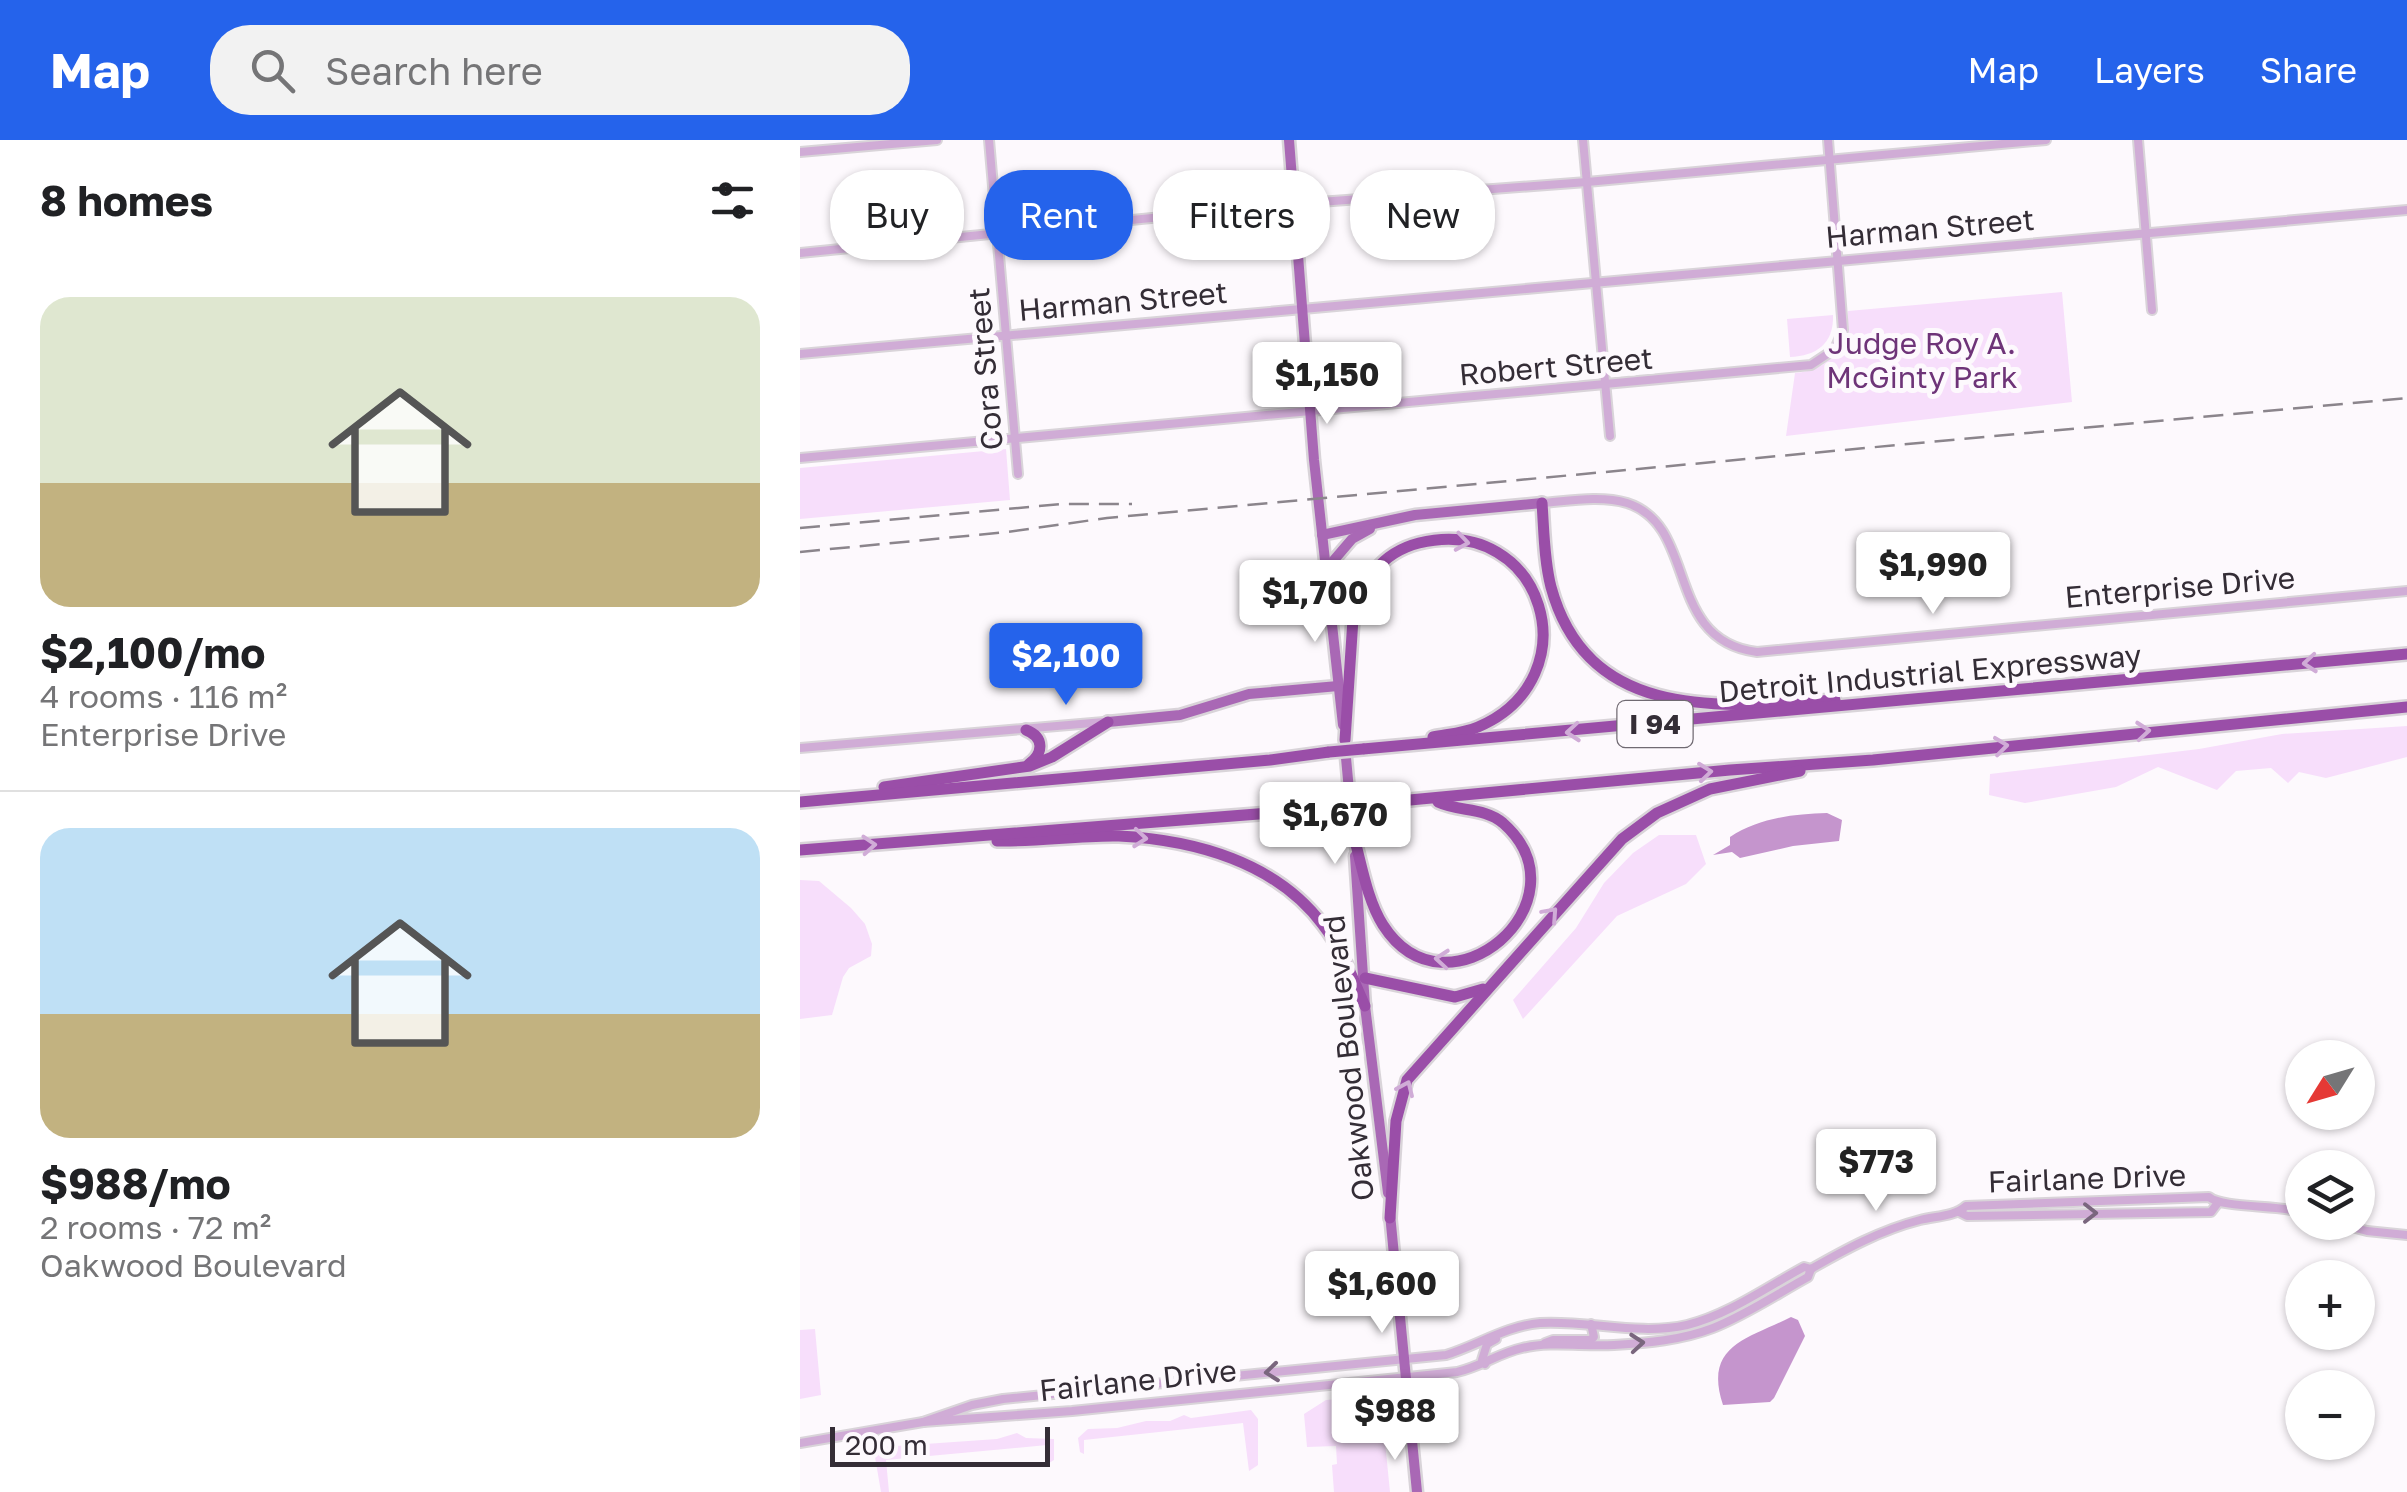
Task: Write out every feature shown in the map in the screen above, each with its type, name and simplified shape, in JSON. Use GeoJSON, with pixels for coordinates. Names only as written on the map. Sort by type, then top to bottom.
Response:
{"type":"FeatureCollection","features":[{"type":"Feature","properties":{"kind":"highway"},"geometry":{"type":"LineString","coordinates":[[1542,503],[1548,570],[1564,618],[1588,654],[1629,686],[1663,699],[1702,704],[1872,697],[1914,700]]}},
{"type":"Feature","properties":{"kind":"highway"},"geometry":{"type":"LineString","coordinates":[[1345,740],[1353,620],[1374,569],[1406,547],[1426,542],[1470,541],[1490,548],[1512,562],[1538,599],[1543,620],[1538,666],[1515,704],[1498,717],[1466,732],[1395,747]]}},
{"type":"Feature","properties":{"kind":"highway","name":"Detroit Industrial Expressway"},"geometry":{"type":"LineString","coordinates":[[800,800],[1252,762],[2407,654]]}},
{"type":"Feature","properties":{"kind":"highway","name":"I 94"},"geometry":{"type":"LineString","coordinates":[[800,850],[1434,800],[2407,706]]}},
{"type":"Feature","properties":{"kind":"highway"},"geometry":{"type":"LineString","coordinates":[[800,800],[1020,769],[1052,757],[1108,722]]}},
{"type":"Feature","properties":{"kind":"highway"},"geometry":{"type":"LineString","coordinates":[[1020,769],[1035,760],[1041,748],[1038,738],[1026,730]]}},
{"type":"Feature","properties":{"kind":"highway"},"geometry":{"type":"LineString","coordinates":[[1390,1218],[1396,1121],[1403,1089],[1412,1072],[1610,849],[1657,814],[1692,796],[1733,782],[1874,760]]}},
{"type":"Feature","properties":{"kind":"highway"},"geometry":{"type":"LineString","coordinates":[[1352,830],[1374,908],[1396,941],[1434,960],[1478,956],[1501,943],[1520,920],[1528,895],[1526,859],[1498,819],[1434,800]]}},
{"type":"Feature","properties":{"kind":"highway"},"geometry":{"type":"LineString","coordinates":[[938,840],[1018,842],[1130,837],[1186,844],[1240,861],[1282,885],[1316,916],[1337,946],[1366,1006]]}},
{"type":"Feature","properties":{"kind":"highway"},"geometry":{"type":"LineString","coordinates":[[1364,978],[1455,998],[1487,987]]}},
{"type":"Feature","properties":{"kind":"main road","name":"Oakwood Boulevard"},"geometry":{"type":"LineString","coordinates":[[1289,140],[1291,170]]}},
{"type":"Feature","properties":{"kind":"main road","name":"Oakwood Boulevard"},"geometry":{"type":"LineString","coordinates":[[1297,260],[1345,740],[1366,1006],[1418,1492]]}},
{"type":"Feature","properties":{"kind":"main road","name":"Enterprise Drive"},"geometry":{"type":"LineString","coordinates":[[1322,535],[1447,510],[1542,503]]}},
{"type":"Feature","properties":{"kind":"main road"},"geometry":{"type":"LineString","coordinates":[[1328,568],[1352,539],[1395,520]]}},
{"type":"Feature","properties":{"kind":"main road"},"geometry":{"type":"LineString","coordinates":[[1108,722],[1180,714],[1249,694],[1338,686]]}},
{"type":"Feature","properties":{"kind":"street"},"geometry":{"type":"LineString","coordinates":[[800,152],[937,140]]}},
{"type":"Feature","properties":{"kind":"street","name":"Cora Street"},"geometry":{"type":"LineString","coordinates":[[989,140],[992,170]]}},
{"type":"Feature","properties":{"kind":"street"},"geometry":{"type":"LineString","coordinates":[[1583,140],[1610,436]]}},
{"type":"Feature","properties":{"kind":"street"},"geometry":{"type":"LineString","coordinates":[[1828,140],[1839,260]]}},
{"type":"Feature","properties":{"kind":"street"},"geometry":{"type":"LineString","coordinates":[[1330,201],[2046,140]]}},
{"type":"Feature","properties":{"kind":"street"},"geometry":{"type":"LineString","coordinates":[[2138,140],[2152,310]]}},
{"type":"Feature","properties":{"kind":"street","name":"Harman Street"},"geometry":{"type":"LineString","coordinates":[[800,354],[2407,210]]}},
{"type":"Feature","properties":{"kind":"street"},"geometry":{"type":"LineString","coordinates":[[800,253],[984,236]]}},
{"type":"Feature","properties":{"kind":"street","name":"Cora Street"},"geometry":{"type":"LineString","coordinates":[[999,260],[1018,474]]}},
{"type":"Feature","properties":{"kind":"street","name":"Robert Street"},"geometry":{"type":"LineString","coordinates":[[800,458],[1800,367],[1820,361],[1833,350],[1843,330],[1839,260]]}},
{"type":"Feature","properties":{"kind":"street","name":"Enterprise Drive"},"geometry":{"type":"LineString","coordinates":[[1542,503],[1614,500],[1644,511],[1664,534],[1692,608],[1704,626],[1728,644],[1757,652],[2407,591]]}},
{"type":"Feature","properties":{"kind":"street"},"geometry":{"type":"LineString","coordinates":[[800,748],[1108,722]]}},
{"type":"Feature","properties":{"kind":"street","name":"Fairlane Drive"},"geometry":{"type":"LineString","coordinates":[[923,1422],[972,1405],[1003,1400],[1446,1354],[1506,1330],[1543,1323],[1666,1329],[1729,1308],[1804,1267],[1810,1269],[1880,1233],[1959,1212],[1966,1206],[2209,1197],[2217,1204],[2285,1208]]}},
{"type":"Feature","properties":{"kind":"street","name":"Fairlane Drive"},"geometry":{"type":"LineString","coordinates":[[1959,1212],[1967,1216],[2211,1212],[2217,1204]]}},
{"type":"Feature","properties":{"kind":"street"},"geometry":{"type":"LineString","coordinates":[[2375,1232],[2407,1234]]}},
{"type":"Feature","properties":{"kind":"street","name":"Fairlane Drive"},"geometry":{"type":"LineString","coordinates":[[800,1443],[923,1422],[1457,1372],[1508,1352],[1541,1345],[1626,1344],[1710,1330],[1808,1277],[1810,1269]]}},
{"type":"Feature","properties":{"kind":"street"},"geometry":{"type":"LineString","coordinates":[[1485,1364],[1485,1349],[1492,1341],[1543,1323]]}},
{"type":"Feature","properties":{"kind":"street"},"geometry":{"type":"LineString","coordinates":[[1541,1345],[1553,1340],[1590,1340],[1594,1336],[1591,1324]]}},
{"type":"Feature","properties":{"kind":"green space","name":"Judge Roy A. McGinty Park"},"geometry":{"type":"Polygon","coordinates":[[[2062,292],[2072,402],[1786,436],[1795,373],[1818,367],[1835,354],[1848,311],[2062,292]]]}},
{"type":"Feature","properties":{"kind":"green space"},"geometry":{"type":"Polygon","coordinates":[[[1833,315],[1830,334],[1822,346],[1808,354],[1790,357],[1787,319],[1833,315]]]}},
{"type":"Feature","properties":{"kind":"green space"},"geometry":{"type":"Polygon","coordinates":[[[1006,449],[1010,500],[800,519],[800,468],[1006,449]]]}},
{"type":"Feature","properties":{"kind":"green space"},"geometry":{"type":"Polygon","coordinates":[[[2407,726],[2407,757],[2326,778],[2299,772],[2288,783],[2271,768],[2236,771],[2217,790],[2158,767],[2116,787],[2025,803],[1989,795],[1990,774],[2199,749],[2282,734],[2407,726]]]}},
{"type":"Feature","properties":{"kind":"green space"},"geometry":{"type":"Polygon","coordinates":[[[1659,835],[1696,835],[1706,864],[1686,884],[1617,916],[1523,1019],[1513,1000],[1576,928],[1604,883],[1633,853],[1659,835]]]}},
{"type":"Feature","properties":{"kind":"green space"},"geometry":{"type":"Polygon","coordinates":[[[800,880],[819,881],[851,908],[865,924],[872,944],[871,956],[849,968],[843,977],[832,1015],[800,1019],[800,880]]]}},
{"type":"Feature","properties":{"kind":"green space"},"geometry":{"type":"Polygon","coordinates":[[[815,1329],[821,1395],[800,1399],[800,1330],[815,1329]]]}},
{"type":"Feature","properties":{"kind":"green space"},"geometry":{"type":"Polygon","coordinates":[[[1372,1399],[1382,1412],[1390,1492],[1334,1492],[1332,1465],[1337,1464],[1336,1446],[1307,1447],[1304,1414],[1326,1400],[1372,1399]]]}},
{"type":"Feature","properties":{"kind":"green space"},"geometry":{"type":"Polygon","coordinates":[[[1251,1410],[1258,1419],[1258,1465],[1249,1471],[1243,1423],[1084,1440],[1084,1454],[1080,1452],[1078,1438],[1088,1429],[1251,1410]]]}},
{"type":"Feature","properties":{"kind":"green space"},"geometry":{"type":"Polygon","coordinates":[[[1017,1433],[1026,1438],[1054,1439],[1054,1460],[1049,1463],[1047,1445],[886,1460],[889,1492],[881,1492],[875,1457],[882,1447],[997,1439],[1017,1433]]]}},
{"type":"Feature","properties":{"kind":"shaded area"},"geometry":{"type":"Polygon","coordinates":[[[1827,813],[1842,820],[1839,841],[1740,858],[1732,852],[1713,855],[1730,845],[1730,837],[1753,825],[1789,816],[1827,813]]]}},
{"type":"Feature","properties":{"kind":"shaded area"},"geometry":{"type":"Polygon","coordinates":[[[1791,1317],[1798,1320],[1805,1336],[1774,1398],[1770,1402],[1723,1405],[1718,1385],[1724,1357],[1745,1339],[1791,1317]]]}},
{"type":"Feature","properties":{"kind":"railway"},"geometry":{"type":"LineString","coordinates":[[800,552],[1107,518],[2407,398]]}},
{"type":"Feature","properties":{"kind":"railway"},"geometry":{"type":"LineString","coordinates":[[800,528],[1061,504],[1132,504]]}}]}
